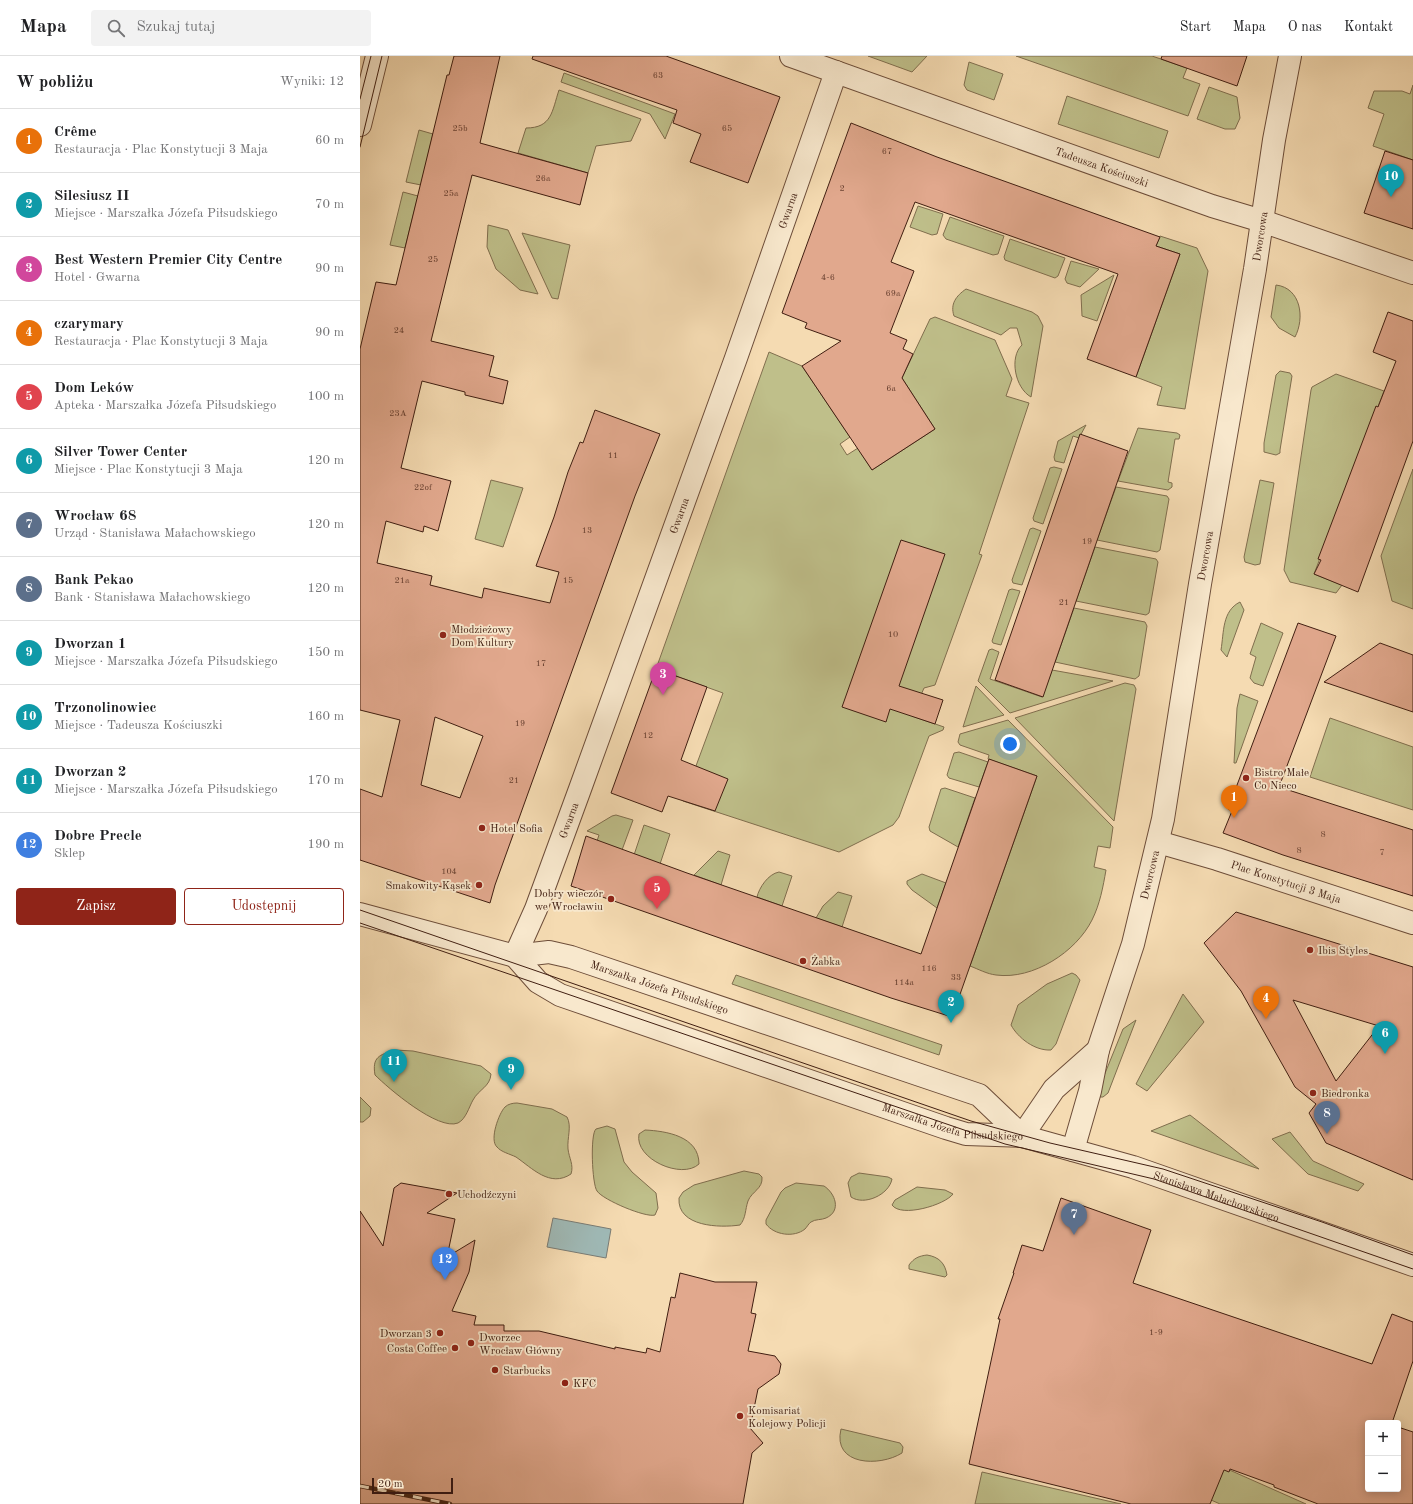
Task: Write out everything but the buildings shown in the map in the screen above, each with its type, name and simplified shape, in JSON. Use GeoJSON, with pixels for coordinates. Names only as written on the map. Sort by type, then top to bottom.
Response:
{"type":"FeatureCollection","features":[{"type":"Feature","properties":{"kind":"street"},"geometry":{"type":"LineString","coordinates":[[360,126],[377,56]]}},
{"type":"Feature","properties":{"kind":"street","name":"Tadeusza Kościuszki"},"geometry":{"type":"LineString","coordinates":[[791,56],[1212,206],[1262,221],[1413,273]]}},
{"type":"Feature","properties":{"kind":"street","name":"Dworcowa"},"geometry":{"type":"LineString","coordinates":[[1073,1150],[1090,1091],[1098,1050],[1133,944],[1163,819],[1198,595],[1262,221],[1274,140],[1290,56]]}},
{"type":"Feature","properties":{"kind":"street","name":"Gwarna"},"geometry":{"type":"LineString","coordinates":[[515,956],[536,909],[580,789],[738,351],[836,72]]}},
{"type":"Feature","properties":{"kind":"street","name":"Plac Konstytucji 3 Maja"},"geometry":{"type":"LineString","coordinates":[[1158,842],[1216,859],[1413,923]]}},
{"type":"Feature","properties":{"kind":"street","name":"Marszałka Józefa Piłsudskiego"},"geometry":{"type":"LineString","coordinates":[[360,914],[515,956],[549,952],[571,957],[979,1095],[1022,1136]]}},
{"type":"Feature","properties":{"kind":"street","name":"Marszałka Józefa Piłsudskiego"},"geometry":{"type":"LineString","coordinates":[[515,956],[538,982],[560,995],[946,1128],[966,1134],[1022,1136]]}},
{"type":"Feature","properties":{"kind":"street"},"geometry":{"type":"LineString","coordinates":[[1022,1136],[1054,1089],[1098,1050]]}},
{"type":"Feature","properties":{"kind":"street","name":"Stanisława Małachowskiego"},"geometry":{"type":"LineString","coordinates":[[1022,1136],[1134,1167],[1412,1261]]}},
{"type":"Feature","properties":{"kind":"green space"},"geometry":{"type":"Polygon","coordinates":[[[868,56],[927,56],[912,72],[868,56]]]}},
{"type":"Feature","properties":{"kind":"green space"},"geometry":{"type":"Polygon","coordinates":[[[1016,56],[1152,56],[1187,68],[1183,78],[1200,84],[1188,116],[1016,56]]]}},
{"type":"Feature","properties":{"kind":"green space"},"geometry":{"type":"Polygon","coordinates":[[[969,62],[1003,74],[994,100],[967,90],[964,85],[969,62]]]}},
{"type":"Feature","properties":{"kind":"green space"},"geometry":{"type":"Polygon","coordinates":[[[564,73],[675,114],[665,139],[650,114],[561,82],[564,73]]]}},
{"type":"Feature","properties":{"kind":"green space"},"geometry":{"type":"Polygon","coordinates":[[[1413,85],[1413,160],[1373,146],[1384,114],[1368,108],[1374,91],[1402,91],[1410,94],[1413,85]]]}},
{"type":"Feature","properties":{"kind":"green space"},"geometry":{"type":"Polygon","coordinates":[[[1209,87],[1237,97],[1240,118],[1235,129],[1225,129],[1197,119],[1209,87]]]}},
{"type":"Feature","properties":{"kind":"green space"},"geometry":{"type":"Polygon","coordinates":[[[559,90],[641,119],[631,141],[596,146],[588,173],[518,153],[526,128],[541,125],[550,117],[559,90]]]}},
{"type":"Feature","properties":{"kind":"green space"},"geometry":{"type":"Polygon","coordinates":[[[1067,96],[1168,131],[1159,158],[1058,124],[1067,96]]]}},
{"type":"Feature","properties":{"kind":"green space"},"geometry":{"type":"Polygon","coordinates":[[[419,130],[433,134],[421,185],[406,182],[419,130]]]}},
{"type":"Feature","properties":{"kind":"green space"},"geometry":{"type":"Polygon","coordinates":[[[403,192],[418,196],[405,248],[390,245],[403,192]]]}},
{"type":"Feature","properties":{"kind":"green space"},"geometry":{"type":"Polygon","coordinates":[[[918,206],[943,214],[937,234],[932,235],[910,227],[918,206]]]}},
{"type":"Feature","properties":{"kind":"green space"},"geometry":{"type":"Polygon","coordinates":[[[950,217],[1004,236],[998,254],[993,255],[946,239],[943,235],[950,217]]]}},
{"type":"Feature","properties":{"kind":"green space"},"geometry":{"type":"Polygon","coordinates":[[[488,225],[508,230],[538,294],[520,290],[496,269],[487,247],[488,225]]]}},
{"type":"Feature","properties":{"kind":"green space"},"geometry":{"type":"Polygon","coordinates":[[[522,233],[570,245],[558,299],[552,298],[522,233]]]}},
{"type":"Feature","properties":{"kind":"green space"},"geometry":{"type":"Polygon","coordinates":[[[1160,236],[1197,248],[1208,271],[1185,409],[1157,405],[1162,387],[1136,377],[1180,254],[1156,246],[1160,236]]]}},
{"type":"Feature","properties":{"kind":"green space"},"geometry":{"type":"Polygon","coordinates":[[[1010,239],[1065,258],[1058,276],[1055,278],[1005,260],[1004,257],[1010,239]]]}},
{"type":"Feature","properties":{"kind":"green space"},"geometry":{"type":"Polygon","coordinates":[[[1071,261],[1099,269],[1080,287],[1067,283],[1065,279],[1071,261]]]}},
{"type":"Feature","properties":{"kind":"green space"},"geometry":{"type":"Polygon","coordinates":[[[1114,275],[1097,321],[1082,316],[1081,295],[1114,275]]]}},
{"type":"Feature","properties":{"kind":"green space"},"geometry":{"type":"Polygon","coordinates":[[[1276,285],[1284,287],[1291,292],[1299,305],[1300,321],[1295,337],[1279,328],[1271,317],[1276,285]]]}},
{"type":"Feature","properties":{"kind":"green space"},"geometry":{"type":"Polygon","coordinates":[[[966,289],[1032,312],[1038,316],[1043,326],[1031,397],[1025,393],[1021,387],[1016,372],[1016,357],[1018,350],[1022,345],[1017,328],[1010,328],[1001,335],[954,316],[953,304],[959,294],[966,289]]]}},
{"type":"Feature","properties":{"kind":"green space"},"geometry":{"type":"Polygon","coordinates":[[[935,317],[995,340],[1012,379],[1006,396],[1029,403],[979,554],[982,555],[935,685],[924,688],[912,716],[944,727],[943,730],[929,736],[899,817],[893,825],[839,852],[683,801],[723,693],[656,669],[769,352],[802,366],[850,437],[840,444],[847,455],[858,448],[872,470],[935,429],[902,378],[930,319],[935,317]]]}},
{"type":"Feature","properties":{"kind":"green space"},"geometry":{"type":"Polygon","coordinates":[[[1280,371],[1290,373],[1292,376],[1280,453],[1276,455],[1264,452],[1264,443],[1276,375],[1280,371]]]}},
{"type":"Feature","properties":{"kind":"green space"},"geometry":{"type":"Polygon","coordinates":[[[1336,374],[1384,391],[1314,574],[1342,585],[1336,593],[1290,582],[1284,570],[1311,390],[1312,387],[1336,374]]]}},
{"type":"Feature","properties":{"kind":"green space"},"geometry":{"type":"Polygon","coordinates":[[[1086,425],[1079,438],[1073,436],[1064,463],[1055,461],[1054,457],[1058,441],[1086,425]]]}},
{"type":"Feature","properties":{"kind":"green space"},"geometry":{"type":"Polygon","coordinates":[[[1138,428],[1177,433],[1180,435],[1179,439],[1175,439],[1168,482],[1172,483],[1172,487],[1168,490],[1118,481],[1138,428]]]}},
{"type":"Feature","properties":{"kind":"green space"},"geometry":{"type":"Polygon","coordinates":[[[1054,467],[1062,469],[1043,524],[1034,521],[1033,518],[1050,468],[1054,467]]]}},
{"type":"Feature","properties":{"kind":"green space"},"geometry":{"type":"Polygon","coordinates":[[[1413,469],[1413,609],[1392,601],[1381,556],[1413,469]]]}},
{"type":"Feature","properties":{"kind":"green space"},"geometry":{"type":"Polygon","coordinates":[[[491,480],[523,488],[503,547],[475,539],[491,480]]]}},
{"type":"Feature","properties":{"kind":"green space"},"geometry":{"type":"Polygon","coordinates":[[[1260,480],[1274,483],[1260,564],[1255,565],[1245,562],[1244,557],[1260,480]]]}},
{"type":"Feature","properties":{"kind":"green space"},"geometry":{"type":"Polygon","coordinates":[[[1116,487],[1167,496],[1169,499],[1160,550],[1157,552],[1097,540],[1116,487]]]}},
{"type":"Feature","properties":{"kind":"green space"},"geometry":{"type":"Polygon","coordinates":[[[1033,528],[1041,531],[1022,585],[1013,583],[1012,580],[1030,529],[1033,528]]]}},
{"type":"Feature","properties":{"kind":"green space"},"geometry":{"type":"Polygon","coordinates":[[[1095,547],[1156,559],[1158,562],[1149,613],[1146,615],[1076,601],[1095,547]]]}},
{"type":"Feature","properties":{"kind":"green space"},"geometry":{"type":"Polygon","coordinates":[[[1012,589],[1020,591],[1001,645],[993,643],[992,641],[1009,590],[1012,589]]]}},
{"type":"Feature","properties":{"kind":"green space"},"geometry":{"type":"Polygon","coordinates":[[[1240,602],[1244,610],[1227,657],[1221,650],[1225,623],[1230,611],[1240,602]]]}},
{"type":"Feature","properties":{"kind":"green space"},"geometry":{"type":"Polygon","coordinates":[[[1074,608],[1145,622],[1147,626],[1139,676],[1135,679],[1055,662],[1074,608]]]}},
{"type":"Feature","properties":{"kind":"green space"},"geometry":{"type":"Polygon","coordinates":[[[1261,623],[1283,633],[1263,686],[1254,683],[1250,678],[1256,657],[1250,654],[1261,623]]]}},
{"type":"Feature","properties":{"kind":"green space"},"geometry":{"type":"Polygon","coordinates":[[[992,649],[999,652],[990,679],[1042,697],[1052,670],[1113,681],[1010,713],[978,681],[989,650],[992,649]]]}},
{"type":"Feature","properties":{"kind":"green space"},"geometry":{"type":"Polygon","coordinates":[[[1125,683],[1134,685],[1136,689],[1114,821],[1015,718],[1125,683]]]}},
{"type":"Feature","properties":{"kind":"green space"},"geometry":{"type":"Polygon","coordinates":[[[976,686],[1004,715],[963,727],[976,686]]]}},
{"type":"Feature","properties":{"kind":"green space"},"geometry":{"type":"Polygon","coordinates":[[[1240,694],[1258,701],[1236,763],[1234,763],[1237,708],[1240,694]]]}},
{"type":"Feature","properties":{"kind":"green space"},"geometry":{"type":"Polygon","coordinates":[[[1330,718],[1413,747],[1413,810],[1310,777],[1330,718]]]}},
{"type":"Feature","properties":{"kind":"green space"},"geometry":{"type":"Polygon","coordinates":[[[1008,720],[1113,827],[1110,848],[1098,846],[1094,867],[1106,870],[1097,908],[1085,932],[1064,953],[1038,968],[1024,973],[996,975],[986,973],[970,966],[1037,776],[988,759],[989,755],[960,745],[958,742],[960,734],[1008,720]]]}},
{"type":"Feature","properties":{"kind":"green space"},"geometry":{"type":"Polygon","coordinates":[[[959,752],[988,762],[979,787],[949,778],[947,775],[954,753],[959,752]]]}},
{"type":"Feature","properties":{"kind":"green space"},"geometry":{"type":"Polygon","coordinates":[[[945,788],[975,798],[958,847],[930,831],[929,827],[941,789],[945,788]]]}},
{"type":"Feature","properties":{"kind":"green space"},"geometry":{"type":"Polygon","coordinates":[[[616,815],[633,820],[622,850],[597,841],[599,835],[587,831],[616,815]]]}},
{"type":"Feature","properties":{"kind":"green space"},"geometry":{"type":"Polygon","coordinates":[[[644,825],[670,834],[660,864],[634,855],[644,825]]]}},
{"type":"Feature","properties":{"kind":"green space"},"geometry":{"type":"Polygon","coordinates":[[[718,851],[730,855],[721,885],[694,875],[718,851]]]}},
{"type":"Feature","properties":{"kind":"green space"},"geometry":{"type":"Polygon","coordinates":[[[779,872],[792,876],[782,906],[757,897],[768,878],[779,872]]]}},
{"type":"Feature","properties":{"kind":"green space"},"geometry":{"type":"Polygon","coordinates":[[[922,874],[946,883],[937,908],[912,890],[907,884],[907,881],[922,874]]]}},
{"type":"Feature","properties":{"kind":"green space"},"geometry":{"type":"Polygon","coordinates":[[[838,892],[852,896],[842,927],[816,918],[823,906],[838,892]]]}},
{"type":"Feature","properties":{"kind":"green space"},"geometry":{"type":"Polygon","coordinates":[[[1072,973],[1080,980],[1056,1044],[1051,1050],[1045,1050],[1033,1046],[1018,1035],[1011,1025],[1018,1005],[1047,984],[1072,973]]]}},
{"type":"Feature","properties":{"kind":"green space"},"geometry":{"type":"Polygon","coordinates":[[[736,975],[942,1045],[939,1055],[732,984],[736,975]]]}},
{"type":"Feature","properties":{"kind":"green space"},"geometry":{"type":"Polygon","coordinates":[[[1183,994],[1204,1022],[1147,1091],[1136,1084],[1183,994]]]}},
{"type":"Feature","properties":{"kind":"green space"},"geometry":{"type":"Polygon","coordinates":[[[1136,1020],[1108,1093],[1103,1097],[1098,1097],[1097,1093],[1123,1029],[1136,1020]]]}},
{"type":"Feature","properties":{"kind":"green space"},"geometry":{"type":"Polygon","coordinates":[[[395,1050],[413,1051],[481,1066],[491,1074],[489,1082],[475,1096],[461,1121],[458,1123],[449,1124],[438,1121],[414,1107],[375,1075],[374,1069],[376,1060],[381,1055],[395,1050]]]}},
{"type":"Feature","properties":{"kind":"green space"},"geometry":{"type":"Polygon","coordinates":[[[360,1097],[371,1108],[370,1116],[363,1122],[360,1122],[360,1097]]]}},
{"type":"Feature","properties":{"kind":"green space"},"geometry":{"type":"Polygon","coordinates":[[[517,1103],[552,1109],[567,1117],[569,1124],[568,1149],[572,1165],[571,1174],[563,1178],[549,1178],[535,1171],[516,1157],[503,1152],[497,1147],[495,1144],[494,1133],[500,1115],[506,1106],[517,1103]]]}},
{"type":"Feature","properties":{"kind":"green space"},"geometry":{"type":"Polygon","coordinates":[[[1190,1115],[1259,1169],[1151,1131],[1190,1115]]]}},
{"type":"Feature","properties":{"kind":"green space"},"geometry":{"type":"Polygon","coordinates":[[[607,1126],[615,1129],[624,1162],[632,1172],[656,1193],[658,1208],[655,1215],[643,1214],[625,1208],[607,1199],[597,1191],[595,1187],[593,1170],[592,1149],[594,1133],[596,1129],[607,1126]]]}},
{"type":"Feature","properties":{"kind":"green space"},"geometry":{"type":"Polygon","coordinates":[[[645,1130],[671,1134],[687,1141],[694,1147],[698,1155],[699,1164],[682,1170],[671,1168],[651,1159],[639,1143],[639,1134],[645,1130]]]}},
{"type":"Feature","properties":{"kind":"green space"},"geometry":{"type":"Polygon","coordinates":[[[1290,1132],[1313,1161],[1364,1184],[1358,1191],[1308,1174],[1272,1139],[1290,1132]]]}},
{"type":"Feature","properties":{"kind":"green space"},"geometry":{"type":"Polygon","coordinates":[[[744,1171],[759,1174],[762,1177],[762,1181],[748,1201],[744,1217],[740,1225],[722,1226],[701,1224],[685,1215],[680,1208],[679,1198],[683,1192],[694,1185],[744,1171]]]}},
{"type":"Feature","properties":{"kind":"green space"},"geometry":{"type":"Polygon","coordinates":[[[859,1173],[888,1177],[892,1179],[890,1185],[881,1194],[869,1199],[856,1199],[851,1197],[848,1183],[851,1177],[859,1173]]]}},
{"type":"Feature","properties":{"kind":"green space"},"geometry":{"type":"Polygon","coordinates":[[[796,1183],[824,1186],[834,1197],[834,1211],[826,1218],[814,1220],[805,1229],[795,1234],[779,1233],[774,1231],[766,1224],[766,1220],[781,1192],[785,1188],[796,1183]]]}},
{"type":"Feature","properties":{"kind":"green space"},"geometry":{"type":"Polygon","coordinates":[[[917,1187],[945,1190],[953,1194],[933,1206],[913,1210],[897,1209],[892,1205],[895,1200],[917,1187]]]}},
{"type":"Feature","properties":{"kind":"green space"},"geometry":{"type":"Polygon","coordinates":[[[927,1255],[935,1257],[941,1261],[945,1267],[947,1275],[945,1277],[909,1269],[909,1265],[915,1259],[927,1255]]]}},
{"type":"Feature","properties":{"kind":"green space"},"geometry":{"type":"Polygon","coordinates":[[[1021,1414],[1189,1452],[1306,1504],[1220,1504],[1021,1414]]]}},
{"type":"Feature","properties":{"kind":"green space"},"geometry":{"type":"Polygon","coordinates":[[[841,1429],[900,1443],[903,1447],[902,1453],[893,1458],[871,1461],[851,1457],[844,1450],[840,1441],[841,1429]]]}},
{"type":"Feature","properties":{"kind":"green space"},"geometry":{"type":"Polygon","coordinates":[[[982,1472],[1121,1504],[975,1504],[982,1472]]]}},
{"type":"Feature","properties":{"kind":"water"},"geometry":{"type":"Polygon","coordinates":[[[553,1218],[611,1229],[606,1258],[547,1247],[553,1218]]]}},
{"type":"Feature","properties":{"kind":"tram line"},"geometry":{"type":"LineString","coordinates":[[360,99],[371,56]]}},
{"type":"Feature","properties":{"kind":"tram line"},"geometry":{"type":"LineString","coordinates":[[360,147],[382,56]]}},
{"type":"Feature","properties":{"kind":"tram line"},"geometry":{"type":"LineString","coordinates":[[360,910],[971,1121],[1050,1143],[1163,1169],[1322,1222],[1413,1255]]}},
{"type":"Feature","properties":{"kind":"tram line"},"geometry":{"type":"LineString","coordinates":[[360,923],[1005,1144],[1154,1179],[1413,1269]]}},
{"type":"Feature","properties":{"kind":"railway"},"geometry":{"type":"LineString","coordinates":[[360,1486],[450,1504]]}},
{"type":"Feature","properties":{"kind":"place","name":"Trzonolinowiec"},"geometry":{"type":"Point","coordinates":[1391,197]}},
{"type":"Feature","properties":{"kind":"place","name":"Młodzieżowy Dom Kultury"},"geometry":{"type":"Point","coordinates":[443,635]}},
{"type":"Feature","properties":{"kind":"place","name":"Best Western Premier City Centre"},"geometry":{"type":"Point","coordinates":[663,695]}},
{"type":"Feature","properties":{"kind":"place","name":"Bistro Małe Co Nieco"},"geometry":{"type":"Point","coordinates":[1246,778]}},
{"type":"Feature","properties":{"kind":"place","name":"Crême"},"geometry":{"type":"Point","coordinates":[1234,818]}},
{"type":"Feature","properties":{"kind":"place","name":"Hotel Sofia"},"geometry":{"type":"Point","coordinates":[482,828]}},
{"type":"Feature","properties":{"kind":"place","name":"Smakowity Kąsek"},"geometry":{"type":"Point","coordinates":[479,885]}},
{"type":"Feature","properties":{"kind":"place","name":"Dobry wieczór we Wrocławiu"},"geometry":{"type":"Point","coordinates":[611,899]}},
{"type":"Feature","properties":{"kind":"place","name":"Dom Leków"},"geometry":{"type":"Point","coordinates":[657,909]}},
{"type":"Feature","properties":{"kind":"place","name":"Ibis Styles"},"geometry":{"type":"Point","coordinates":[1310,950]}},
{"type":"Feature","properties":{"kind":"place","name":"Żabka"},"geometry":{"type":"Point","coordinates":[803,961]}},
{"type":"Feature","properties":{"kind":"place","name":"czarymary"},"geometry":{"type":"Point","coordinates":[1266,1019]}},
{"type":"Feature","properties":{"kind":"place","name":"Silesiusz II"},"geometry":{"type":"Point","coordinates":[951,1023]}},
{"type":"Feature","properties":{"kind":"place","name":"Silver Tower Center"},"geometry":{"type":"Point","coordinates":[1385,1054]}},
{"type":"Feature","properties":{"kind":"place","name":"Dworzan 2"},"geometry":{"type":"Point","coordinates":[394,1082]}},
{"type":"Feature","properties":{"kind":"place","name":"Dworzan 1"},"geometry":{"type":"Point","coordinates":[511,1090]}},
{"type":"Feature","properties":{"kind":"place","name":"Biedronka"},"geometry":{"type":"Point","coordinates":[1313,1093]}},
{"type":"Feature","properties":{"kind":"place","name":"Bank Pekao"},"geometry":{"type":"Point","coordinates":[1327,1134]}},
{"type":"Feature","properties":{"kind":"place","name":"Uchodźczyni"},"geometry":{"type":"Point","coordinates":[449,1194]}},
{"type":"Feature","properties":{"kind":"place","name":"Wrocław 68"},"geometry":{"type":"Point","coordinates":[1074,1235]}},
{"type":"Feature","properties":{"kind":"place","name":"Dobre Precle"},"geometry":{"type":"Point","coordinates":[445,1280]}},
{"type":"Feature","properties":{"kind":"place","name":"Dworzan 3"},"geometry":{"type":"Point","coordinates":[440,1333]}},
{"type":"Feature","properties":{"kind":"place","name":"Dworzec Wrocław Główny"},"geometry":{"type":"Point","coordinates":[471,1343]}},
{"type":"Feature","properties":{"kind":"place","name":"Costa Coffee"},"geometry":{"type":"Point","coordinates":[455,1348]}},
{"type":"Feature","properties":{"kind":"place","name":"Starbucks"},"geometry":{"type":"Point","coordinates":[495,1370]}},
{"type":"Feature","properties":{"kind":"place","name":"KFC"},"geometry":{"type":"Point","coordinates":[565,1383]}},
{"type":"Feature","properties":{"kind":"place","name":"Komisariat Kolejowy Policji"},"geometry":{"type":"Point","coordinates":[740,1416]}}]}
